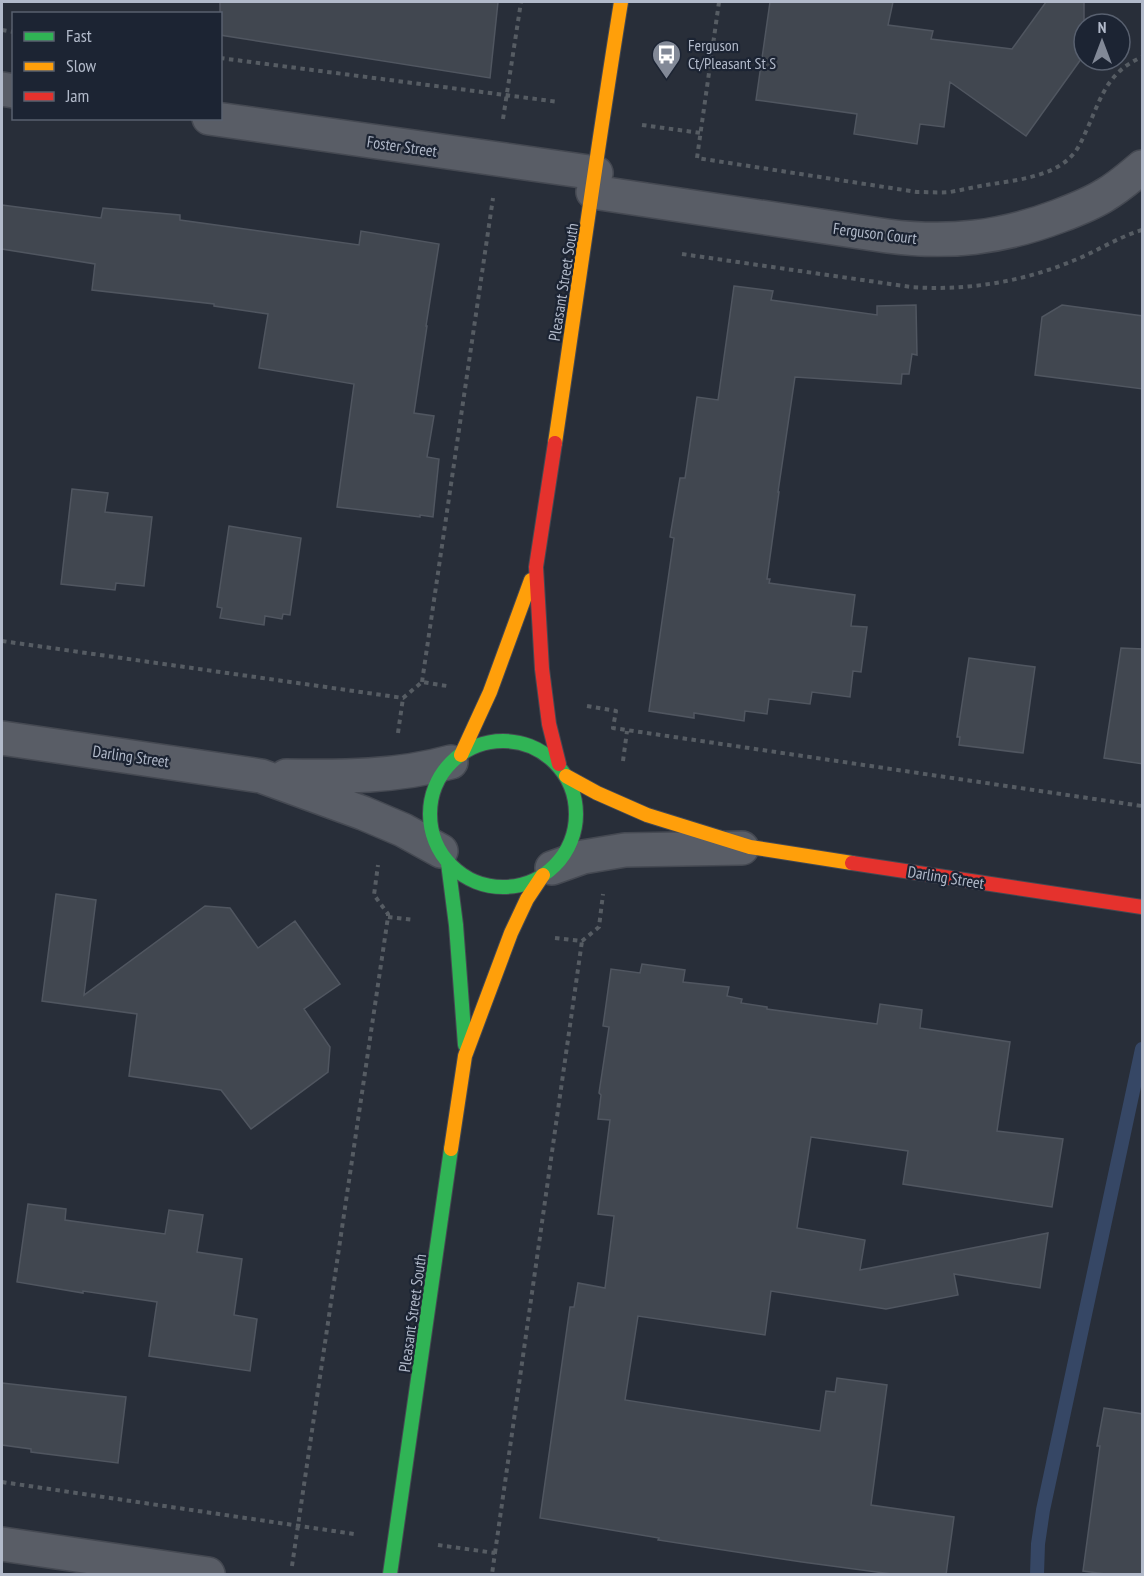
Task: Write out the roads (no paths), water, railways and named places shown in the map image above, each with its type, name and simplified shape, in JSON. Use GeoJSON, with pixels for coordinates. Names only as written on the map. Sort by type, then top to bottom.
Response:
{"type":"FeatureCollection","features":[{"type":"Feature","properties":{"kind":"street","name":"Pleasant Street South"},"geometry":{"type":"LineString","coordinates":[[456,758],[481,714],[536,567],[621,2]]}},
{"type":"Feature","properties":{"kind":"street","name":"Foster Street"},"geometry":{"type":"LineString","coordinates":[[221,120],[594,183]]}},
{"type":"Feature","properties":{"kind":"street","name":"Ferguson Court"},"geometry":{"type":"LineString","coordinates":[[594,183],[887,236],[955,240],[1020,228],[1070,212],[1104,196],[1143,167]]}},
{"type":"Feature","properties":{"kind":"street","name":"Pleasant Street South"},"geometry":{"type":"LineString","coordinates":[[536,567],[542,669],[549,724],[562,770]]}},
{"type":"Feature","properties":{"kind":"street","name":"Darling Street"},"geometry":{"type":"LineString","coordinates":[[2,738],[261,776],[372,776],[430,768],[456,758]]}},
{"type":"Feature","properties":{"kind":"street"},"geometry":{"type":"LineString","coordinates":[[508,741],[544,753],[562,770],[573,789],[577,814],[576,827],[570,844],[548,872],[519,886],[494,887],[470,880],[445,857],[432,830],[431,806],[444,771],[456,758],[474,747],[508,741]]}},
{"type":"Feature","properties":{"kind":"street","name":"Darling Street"},"geometry":{"type":"LineString","coordinates":[[562,770],[597,793],[647,815],[750,848],[1143,907]]}},
{"type":"Feature","properties":{"kind":"street","name":"Darling Street"},"geometry":{"type":"LineString","coordinates":[[261,776],[403,830],[445,857]]}},
{"type":"Feature","properties":{"kind":"street","name":"Darling Street"},"geometry":{"type":"LineString","coordinates":[[548,872],[584,857],[625,850],[750,848]]}},
{"type":"Feature","properties":{"kind":"street","name":"Pleasant Street South"},"geometry":{"type":"LineString","coordinates":[[390,1575],[465,1056],[456,925],[445,857]]}},
{"type":"Feature","properties":{"kind":"street","name":"Pleasant Street South"},"geometry":{"type":"LineString","coordinates":[[465,1056],[511,933],[527,899],[548,872]]}},
{"type":"Feature","properties":{"kind":"street"},"geometry":{"type":"LineString","coordinates":[[2,1544],[208,1575]]}},
{"type":"Feature","properties":{"kind":"waterway"},"geometry":{"type":"LineString","coordinates":[[1037,1574],[1038,1544],[1043,1510],[1142,1049]]}},
{"type":"Feature","properties":{"kind":"place","name":"Ferguson Ct/Pleasant St S"},"geometry":{"type":"Point","coordinates":[667,80]}}]}
